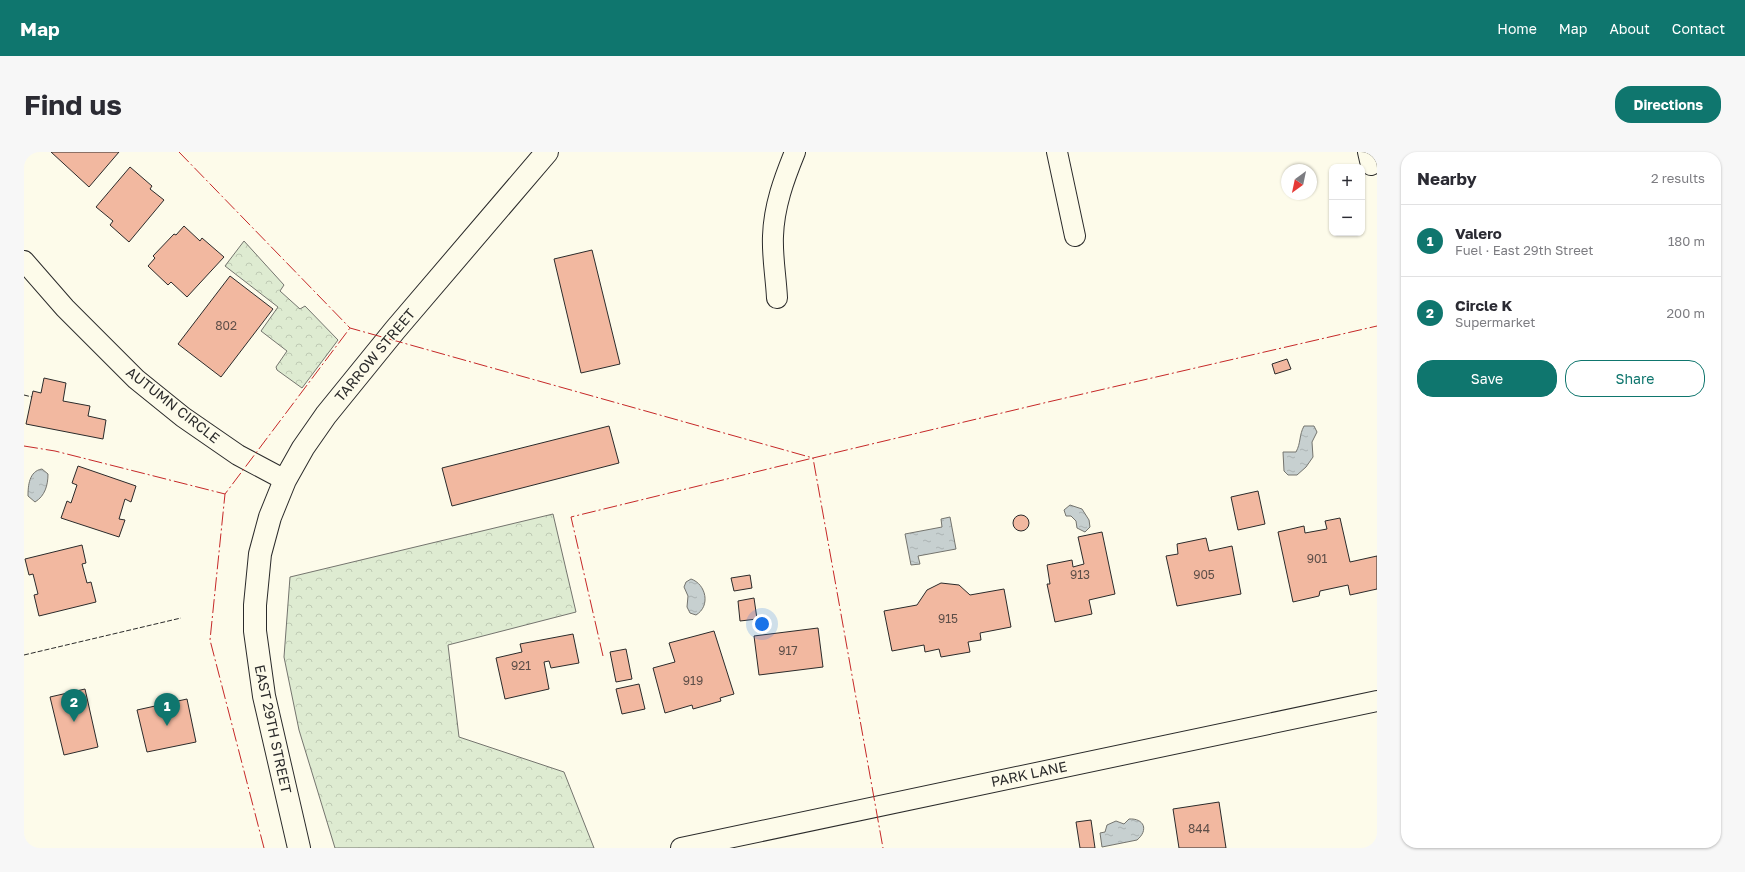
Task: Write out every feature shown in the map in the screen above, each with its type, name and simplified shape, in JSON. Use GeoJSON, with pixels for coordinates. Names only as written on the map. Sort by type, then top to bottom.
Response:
{"type":"FeatureCollection","features":[{"type":"Feature","properties":{"kind":"main road","name":"TARROW STREET"},"geometry":{"type":"LineString","coordinates":[[256,586],[260,554],[270,517],[285,480],[302,448],[326,415],[395,330],[547,152]]}},
{"type":"Feature","properties":{"kind":"main road","name":"EAST 29TH STREET"},"geometry":{"type":"LineString","coordinates":[[256,586],[256,631],[264,696],[299,848]]}},
{"type":"Feature","properties":{"kind":"street"},"geometry":{"type":"LineString","coordinates":[[777,298],[773,236],[775,214],[780,191],[795,152]]}},
{"type":"Feature","properties":{"kind":"street"},"geometry":{"type":"LineString","coordinates":[[1057,152],[1075,236]]}},
{"type":"Feature","properties":{"kind":"street","name":"AUTUMN CIRCLE"},"geometry":{"type":"LineString","coordinates":[[24,261],[65,308],[136,379],[183,417],[238,455],[285,480]]}},
{"type":"Feature","properties":{"kind":"street","name":"PARK LANE"},"geometry":{"type":"LineString","coordinates":[[681,848],[1377,701]]}},
{"type":"Feature","properties":{"kind":"green space"},"geometry":{"type":"Polygon","coordinates":[[[244,241],[284,285],[280,291],[300,309],[305,306],[338,340],[302,388],[277,370],[276,367],[287,351],[261,331],[278,307],[225,266],[244,241]]]}},
{"type":"Feature","properties":{"kind":"green space"},"geometry":{"type":"Polygon","coordinates":[[[553,514],[576,612],[448,645],[459,737],[564,772],[594,848],[335,848],[299,730],[284,657],[290,577],[553,514]]]}},
{"type":"Feature","properties":{"kind":"water"},"geometry":{"type":"Polygon","coordinates":[[[1304,426],[1314,426],[1317,432],[1312,442],[1313,457],[1306,467],[1297,475],[1288,475],[1284,471],[1283,452],[1296,452],[1304,426]]]}},
{"type":"Feature","properties":{"kind":"water"},"geometry":{"type":"Polygon","coordinates":[[[42,469],[48,474],[47,482],[44,493],[35,502],[28,496],[29,484],[34,473],[42,469]]]}},
{"type":"Feature","properties":{"kind":"water"},"geometry":{"type":"Polygon","coordinates":[[[1070,505],[1082,509],[1089,520],[1090,527],[1085,532],[1077,528],[1076,521],[1071,516],[1066,516],[1064,510],[1070,505]]]}},
{"type":"Feature","properties":{"kind":"water"},"geometry":{"type":"Polygon","coordinates":[[[950,517],[956,549],[918,556],[920,564],[911,565],[905,534],[942,527],[941,519],[950,517]]]}},
{"type":"Feature","properties":{"kind":"water"},"geometry":{"type":"Polygon","coordinates":[[[691,579],[700,585],[705,596],[704,606],[696,615],[690,613],[687,607],[688,596],[684,587],[686,582],[691,579]]]}},
{"type":"Feature","properties":{"kind":"water"},"geometry":{"type":"Polygon","coordinates":[[[1129,819],[1138,820],[1143,825],[1144,829],[1141,836],[1137,840],[1102,847],[1100,833],[1105,832],[1107,825],[1116,821],[1124,824],[1129,819]]]}},
{"type":"Feature","properties":{"kind":"building"},"geometry":{"type":"Polygon","coordinates":[[[51,152],[119,152],[89,187],[51,152]]]}},
{"type":"Feature","properties":{"kind":"building"},"geometry":{"type":"Polygon","coordinates":[[[130,167],[152,186],[150,189],[164,200],[129,242],[110,225],[113,221],[96,207],[130,167]]]}},
{"type":"Feature","properties":{"kind":"building"},"geometry":{"type":"Polygon","coordinates":[[[184,226],[200,241],[202,238],[224,257],[187,297],[171,282],[168,285],[148,266],[155,258],[153,256],[174,234],[176,235],[184,226]]]}},
{"type":"Feature","properties":{"kind":"building"},"geometry":{"type":"Polygon","coordinates":[[[592,250],[620,364],[581,373],[554,259],[592,250]]]}},
{"type":"Feature","properties":{"kind":"building"},"geometry":{"type":"Polygon","coordinates":[[[230,276],[273,309],[221,377],[178,344],[230,276]]]}},
{"type":"Feature","properties":{"kind":"building"},"geometry":{"type":"Polygon","coordinates":[[[1287,359],[1291,369],[1275,374],[1272,364],[1287,359]]]}},
{"type":"Feature","properties":{"kind":"building"},"geometry":{"type":"Polygon","coordinates":[[[44,378],[66,383],[63,401],[90,406],[88,416],[106,420],[103,439],[26,424],[33,391],[41,393],[44,378]]]}},
{"type":"Feature","properties":{"kind":"building"},"geometry":{"type":"Polygon","coordinates":[[[609,426],[619,463],[452,506],[442,468],[609,426]]]}},
{"type":"Feature","properties":{"kind":"building"},"geometry":{"type":"Polygon","coordinates":[[[78,466],[136,486],[131,502],[125,499],[119,519],[125,520],[119,537],[61,518],[67,501],[71,503],[77,485],[72,483],[78,466]]]}},
{"type":"Feature","properties":{"kind":"building"},"geometry":{"type":"Polygon","coordinates":[[[1258,491],[1265,524],[1238,530],[1231,497],[1258,491]]]}},
{"type":"Feature","properties":{"kind":"building"},"geometry":{"type":"Polygon","coordinates":[[[1021,515],[1027,517],[1029,523],[1027,529],[1021,531],[1015,529],[1013,523],[1015,517],[1021,515]]]}},
{"type":"Feature","properties":{"kind":"building"},"geometry":{"type":"Polygon","coordinates":[[[1340,518],[1350,562],[1377,556],[1377,589],[1350,595],[1348,585],[1320,591],[1319,596],[1293,602],[1278,532],[1304,526],[1305,533],[1327,529],[1325,521],[1340,518]]]}},
{"type":"Feature","properties":{"kind":"building"},"geometry":{"type":"Polygon","coordinates":[[[1102,532],[1115,594],[1089,600],[1092,614],[1055,622],[1047,584],[1050,584],[1047,565],[1072,560],[1073,567],[1084,564],[1078,537],[1102,532]]]}},
{"type":"Feature","properties":{"kind":"building"},"geometry":{"type":"Polygon","coordinates":[[[1206,538],[1209,551],[1232,546],[1241,594],[1177,606],[1166,556],[1178,554],[1177,544],[1206,538]]]}},
{"type":"Feature","properties":{"kind":"building"},"geometry":{"type":"Polygon","coordinates":[[[82,545],[86,563],[82,564],[87,583],[91,582],[96,602],[39,616],[34,595],[38,594],[33,574],[29,575],[25,559],[82,545]]]}},
{"type":"Feature","properties":{"kind":"building"},"geometry":{"type":"Polygon","coordinates":[[[750,575],[752,588],[734,591],[731,578],[750,575]]]}},
{"type":"Feature","properties":{"kind":"building"},"geometry":{"type":"Polygon","coordinates":[[[941,583],[959,585],[970,595],[1004,589],[1011,627],[980,633],[981,640],[968,642],[970,652],[941,657],[939,649],[925,652],[924,645],[892,651],[884,611],[917,605],[927,590],[941,583]]]}},
{"type":"Feature","properties":{"kind":"building"},"geometry":{"type":"Polygon","coordinates":[[[754,598],[757,619],[740,621],[738,601],[754,598]]]}},
{"type":"Feature","properties":{"kind":"building"},"geometry":{"type":"Polygon","coordinates":[[[818,628],[823,667],[759,675],[754,636],[818,628]]]}},
{"type":"Feature","properties":{"kind":"building"},"geometry":{"type":"Polygon","coordinates":[[[714,631],[734,694],[720,698],[721,701],[693,709],[692,705],[665,713],[653,668],[675,662],[669,643],[714,631]]]}},
{"type":"Feature","properties":{"kind":"building"},"geometry":{"type":"Polygon","coordinates":[[[573,634],[579,663],[551,668],[549,661],[544,662],[549,689],[505,699],[496,658],[522,652],[520,644],[573,634]]]}},
{"type":"Feature","properties":{"kind":"building"},"geometry":{"type":"Polygon","coordinates":[[[626,649],[632,679],[616,682],[610,652],[626,649]]]}},
{"type":"Feature","properties":{"kind":"building"},"geometry":{"type":"Polygon","coordinates":[[[639,684],[645,709],[622,714],[616,689],[639,684]]]}},
{"type":"Feature","properties":{"kind":"building"},"geometry":{"type":"Polygon","coordinates":[[[85,689],[98,747],[64,755],[50,697],[85,689]]]}},
{"type":"Feature","properties":{"kind":"building"},"geometry":{"type":"Polygon","coordinates":[[[187,699],[196,742],[147,752],[137,710],[187,699]]]}},
{"type":"Feature","properties":{"kind":"building"},"geometry":{"type":"Polygon","coordinates":[[[1219,802],[1226,848],[1179,848],[1173,809],[1219,802]]]}},
{"type":"Feature","properties":{"kind":"building"},"geometry":{"type":"Polygon","coordinates":[[[1091,820],[1095,848],[1080,848],[1076,822],[1091,820]]]}},
{"type":"Feature","properties":{"kind":"fence"},"geometry":{"type":"LineString","coordinates":[[24,395],[32,397]]}},
{"type":"Feature","properties":{"kind":"fence"},"geometry":{"type":"LineString","coordinates":[[24,655],[181,618]]}},
{"type":"Feature","properties":{"kind":"power"},"geometry":{"type":"LineString","coordinates":[[179,152],[350,328],[813,458],[1377,326]]}},
{"type":"Feature","properties":{"kind":"power"},"geometry":{"type":"LineString","coordinates":[[264,848],[210,640],[225,494],[350,328]]}},
{"type":"Feature","properties":{"kind":"power"},"geometry":{"type":"LineString","coordinates":[[24,446],[55,451],[225,494]]}},
{"type":"Feature","properties":{"kind":"power"},"geometry":{"type":"LineString","coordinates":[[603,656],[571,517],[813,458],[883,848]]}},
{"type":"Feature","properties":{"kind":"place","name":"Circle K"},"geometry":{"type":"Point","coordinates":[74,722]}},
{"type":"Feature","properties":{"kind":"place","name":"Valero"},"geometry":{"type":"Point","coordinates":[167,726]}}]}
